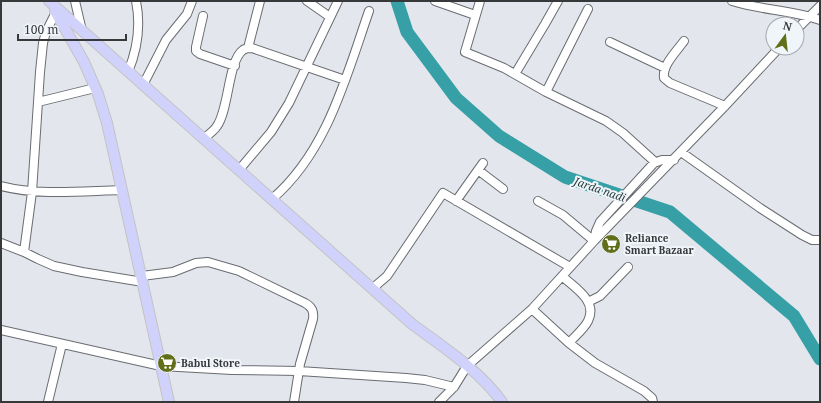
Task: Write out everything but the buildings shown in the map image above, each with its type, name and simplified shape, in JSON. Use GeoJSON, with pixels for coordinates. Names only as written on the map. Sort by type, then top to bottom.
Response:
{"type":"FeatureCollection","features":[{"type":"Feature","properties":{"kind":"main road"},"geometry":{"type":"LineString","coordinates":[[49,1],[412,324],[467,366],[489,386],[502,402]]}},
{"type":"Feature","properties":{"kind":"main road"},"geometry":{"type":"LineString","coordinates":[[49,1],[84,62],[95,88],[107,124],[143,279],[169,402]]}},
{"type":"Feature","properties":{"kind":"main road"},"geometry":{"type":"LineString","coordinates":[[75,45],[84,33]]}},
{"type":"Feature","properties":{"kind":"street"},"geometry":{"type":"LineString","coordinates":[[75,1],[84,33]]}},
{"type":"Feature","properties":{"kind":"street"},"geometry":{"type":"LineString","coordinates":[[128,72],[133,58],[139,28],[139,16],[136,1]]}},
{"type":"Feature","properties":{"kind":"street"},"geometry":{"type":"LineString","coordinates":[[143,85],[166,40],[187,14],[192,1]]}},
{"type":"Feature","properties":{"kind":"street"},"geometry":{"type":"LineString","coordinates":[[248,48],[260,1]]}},
{"type":"Feature","properties":{"kind":"street"},"geometry":{"type":"LineString","coordinates":[[307,1],[330,17]]}},
{"type":"Feature","properties":{"kind":"street"},"geometry":{"type":"LineString","coordinates":[[238,170],[260,146],[280,119],[295,93],[338,1]]}},
{"type":"Feature","properties":{"kind":"street"},"geometry":{"type":"LineString","coordinates":[[435,1],[475,15]]}},
{"type":"Feature","properties":{"kind":"street"},"geometry":{"type":"LineString","coordinates":[[480,1],[465,52],[498,65],[546,92],[615,127],[654,162]]}},
{"type":"Feature","properties":{"kind":"street"},"geometry":{"type":"LineString","coordinates":[[515,74],[558,1]]}},
{"type":"Feature","properties":{"kind":"street"},"geometry":{"type":"LineString","coordinates":[[732,1],[809,16],[820,20]]}},
{"type":"Feature","properties":{"kind":"street"},"geometry":{"type":"LineString","coordinates":[[805,20],[820,6]]}},
{"type":"Feature","properties":{"kind":"street"},"geometry":{"type":"LineString","coordinates":[[546,92],[588,9]]}},
{"type":"Feature","properties":{"kind":"street"},"geometry":{"type":"LineString","coordinates":[[272,199],[280,192],[302,166],[317,144],[345,80],[369,11]]}},
{"type":"Feature","properties":{"kind":"street"},"geometry":{"type":"LineString","coordinates":[[24,252],[32,192],[43,43],[46,32],[56,12]]}},
{"type":"Feature","properties":{"kind":"street"},"geometry":{"type":"LineString","coordinates":[[202,16],[196,51],[200,54],[234,66]]}},
{"type":"Feature","properties":{"kind":"street"},"geometry":{"type":"LineString","coordinates":[[684,41],[665,68],[663,74],[664,78],[670,83],[725,106]]}},
{"type":"Feature","properties":{"kind":"street"},"geometry":{"type":"LineString","coordinates":[[610,42],[665,68]]}},
{"type":"Feature","properties":{"kind":"street"},"geometry":{"type":"LineString","coordinates":[[204,139],[217,126],[222,116],[234,66],[243,50],[252,48],[345,80]]}},
{"type":"Feature","properties":{"kind":"street"},"geometry":{"type":"LineString","coordinates":[[439,402],[454,387],[467,366],[532,309],[594,241],[772,56]]}},
{"type":"Feature","properties":{"kind":"street"},"geometry":{"type":"LineString","coordinates":[[38,102],[95,88]]}},
{"type":"Feature","properties":{"kind":"street"},"geometry":{"type":"LineString","coordinates":[[681,152],[760,208],[796,231],[812,240],[820,240]]}},
{"type":"Feature","properties":{"kind":"street"},"geometry":{"type":"LineString","coordinates":[[594,241],[597,228],[604,217],[654,162],[665,159],[672,161]]}},
{"type":"Feature","properties":{"kind":"street"},"geometry":{"type":"LineString","coordinates":[[456,201],[481,167],[503,189]]}},
{"type":"Feature","properties":{"kind":"street"},"geometry":{"type":"LineString","coordinates":[[1,186],[32,192],[122,190]]}},
{"type":"Feature","properties":{"kind":"street"},"geometry":{"type":"LineString","coordinates":[[373,288],[387,276],[443,193],[570,267]]}},
{"type":"Feature","properties":{"kind":"street"},"geometry":{"type":"LineString","coordinates":[[538,200],[563,215],[594,241]]}},
{"type":"Feature","properties":{"kind":"street"},"geometry":{"type":"LineString","coordinates":[[1,243],[54,266],[82,272],[143,279],[173,272],[196,263],[208,262],[239,271],[305,302],[310,306],[314,313],[300,364],[294,402]]}},
{"type":"Feature","properties":{"kind":"street"},"geometry":{"type":"LineString","coordinates":[[588,302],[600,296],[628,267]]}},
{"type":"Feature","properties":{"kind":"street"},"geometry":{"type":"LineString","coordinates":[[562,276],[585,296],[591,306],[588,322],[569,343]]}},
{"type":"Feature","properties":{"kind":"street"},"geometry":{"type":"LineString","coordinates":[[532,309],[569,343],[595,363],[644,391],[652,398],[653,402]]}},
{"type":"Feature","properties":{"kind":"street"},"geometry":{"type":"LineString","coordinates":[[1,330],[161,366],[232,370],[299,371],[425,380],[454,387]]}},
{"type":"Feature","properties":{"kind":"street"},"geometry":{"type":"LineString","coordinates":[[48,402],[62,344]]}},
{"type":"Feature","properties":{"kind":"waterway","name":"Jarda nadi"},"geometry":{"type":"LineString","coordinates":[[397,1],[407,32],[456,98],[499,136],[565,177],[670,212],[794,316],[820,359]]}},
{"type":"Feature","properties":{"kind":"place","name":"Reliance Smart Bazaar"},"geometry":{"type":"Point","coordinates":[611,244]}},
{"type":"Feature","properties":{"kind":"place","name":"Babul Store"},"geometry":{"type":"Point","coordinates":[167,363]}}]}
